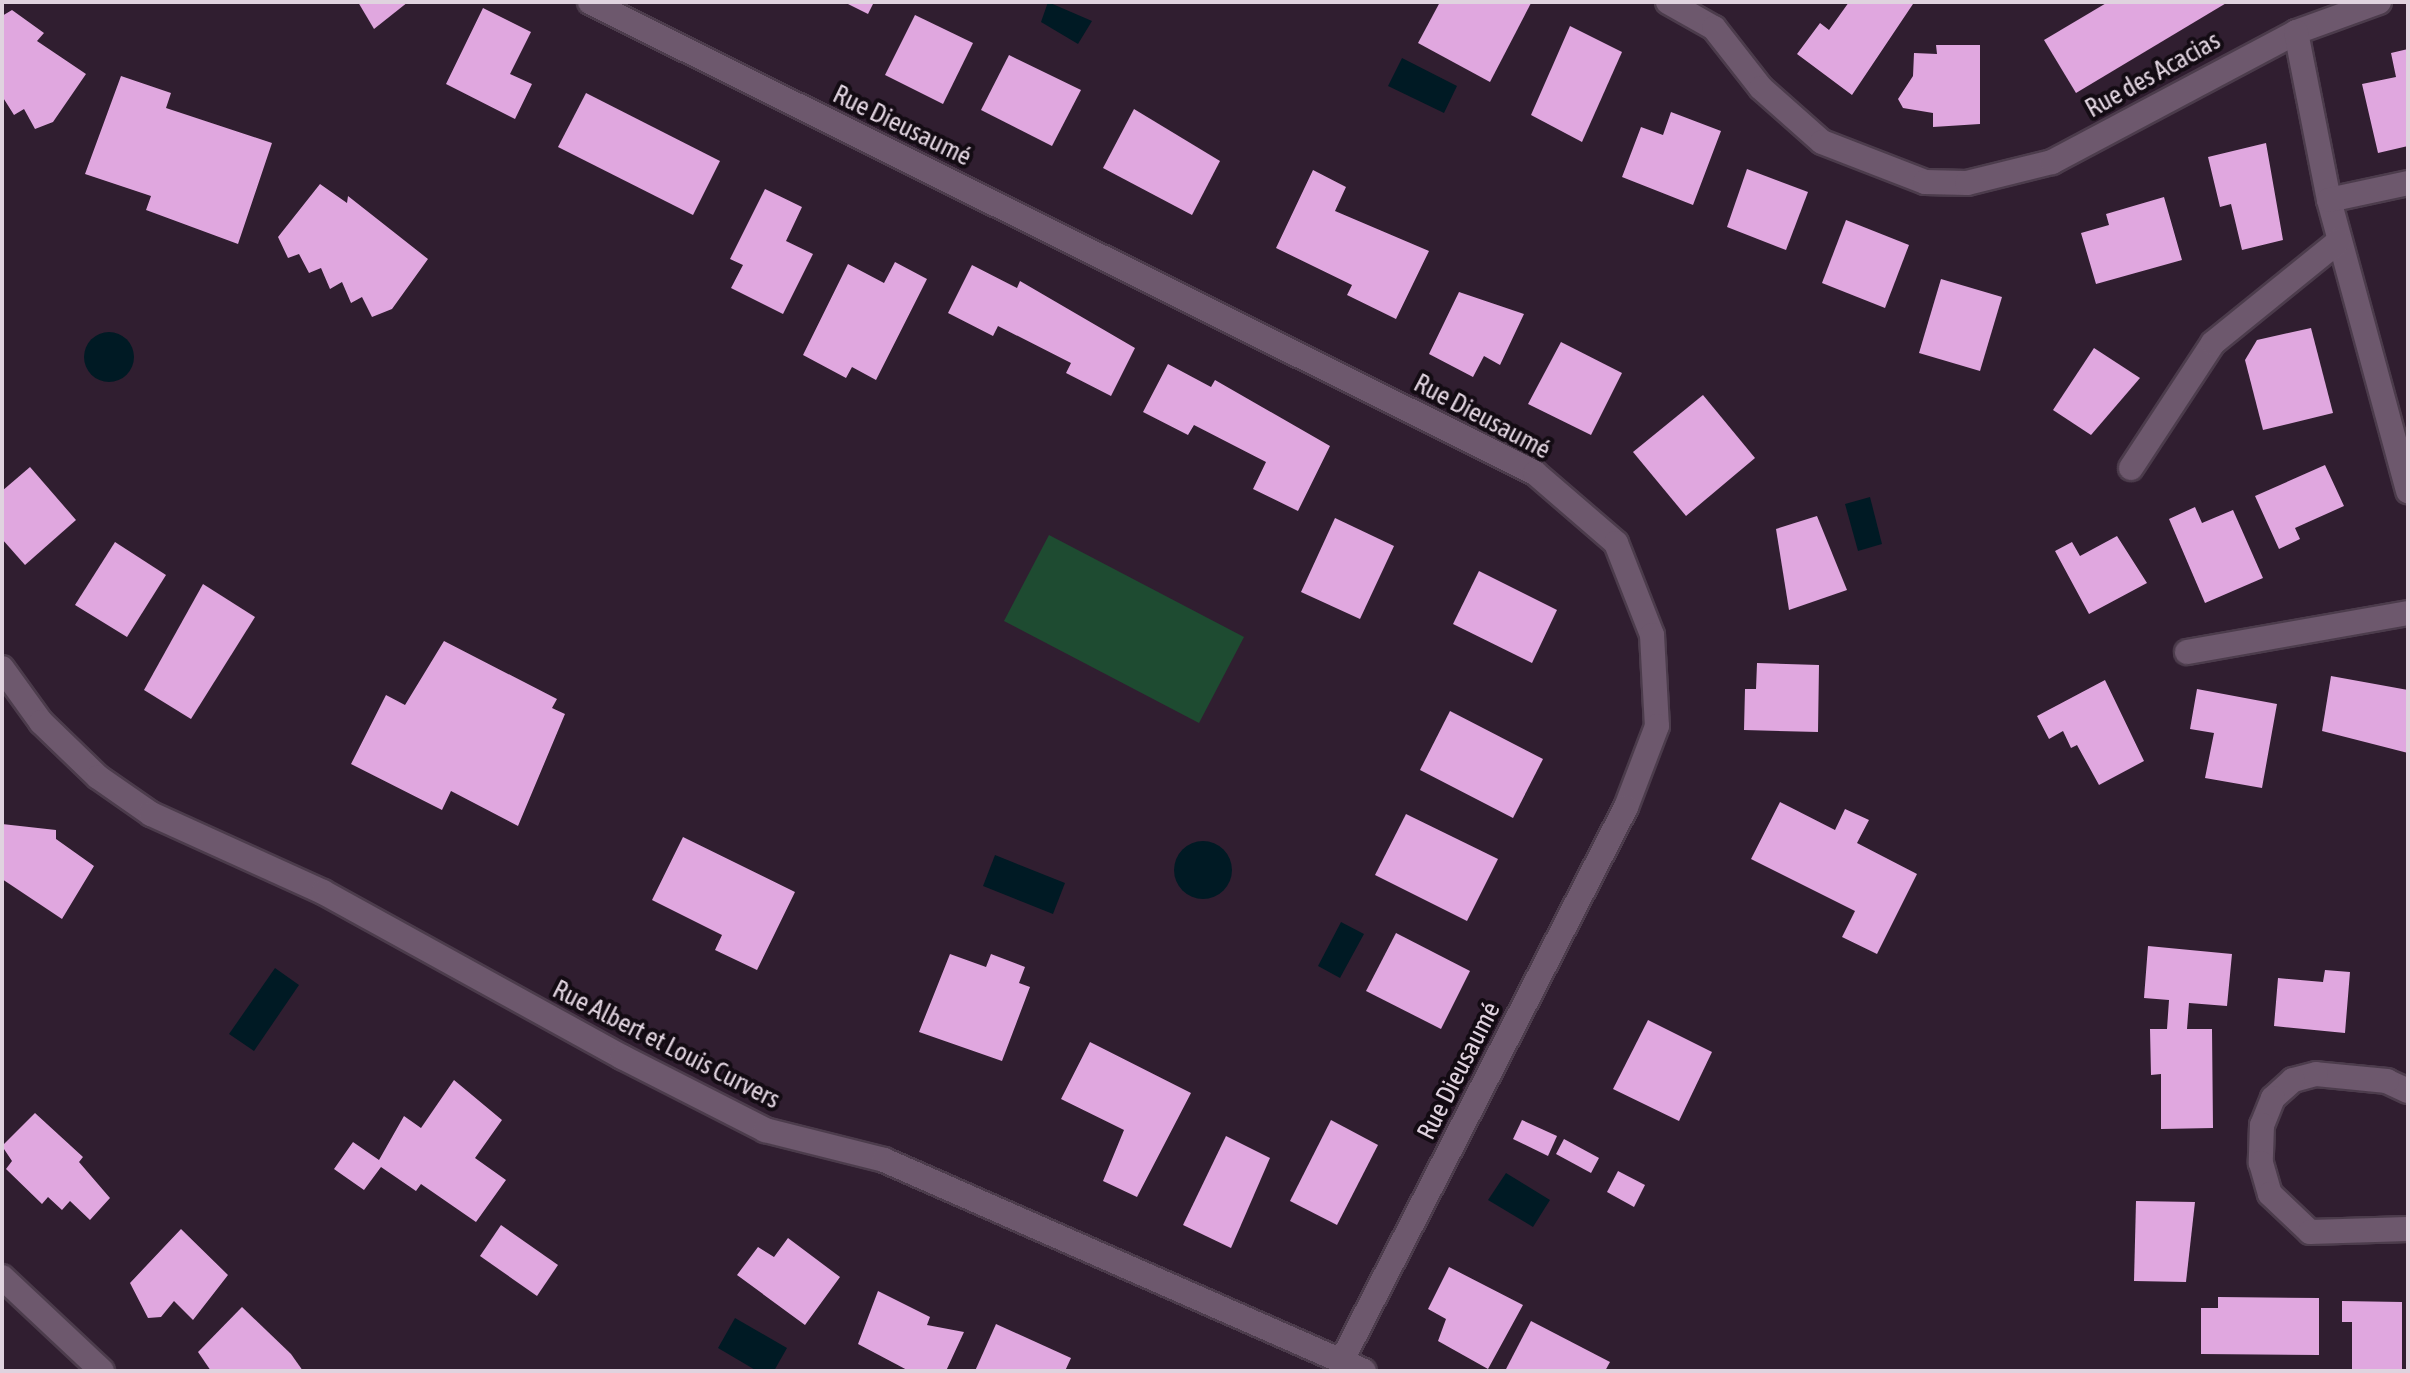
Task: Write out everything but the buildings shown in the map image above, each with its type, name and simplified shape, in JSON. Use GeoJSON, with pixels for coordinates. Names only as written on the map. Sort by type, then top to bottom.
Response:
{"type":"FeatureCollection","features":[{"type":"Feature","properties":{"kind":"street","name":"Rue Dieusaumé"},"geometry":{"type":"LineString","coordinates":[[590,2],[1535,473],[1616,543],[1652,635],[1657,726],[1626,807],[1342,1360]]}},
{"type":"Feature","properties":{"kind":"street"},"geometry":{"type":"LineString","coordinates":[[1668,2],[1714,28]]}},
{"type":"Feature","properties":{"kind":"street"},"geometry":{"type":"LineString","coordinates":[[1709,2],[1714,28]]}},
{"type":"Feature","properties":{"kind":"street","name":"Rue des Acacias"},"geometry":{"type":"LineString","coordinates":[[1714,28],[1761,88],[1822,142],[1873,166],[1925,182],[1967,183],[2013,176],[2082,147],[2296,32],[2379,2]]}},
{"type":"Feature","properties":{"kind":"street"},"geometry":{"type":"LineString","coordinates":[[2296,32],[2339,241],[2408,491]]}},
{"type":"Feature","properties":{"kind":"street"},"geometry":{"type":"LineString","coordinates":[[2329,200],[2408,183]]}},
{"type":"Feature","properties":{"kind":"street"},"geometry":{"type":"LineString","coordinates":[[2131,468],[2213,343],[2339,241]]}},
{"type":"Feature","properties":{"kind":"street"},"geometry":{"type":"LineString","coordinates":[[2187,652],[2408,613]]}},
{"type":"Feature","properties":{"kind":"street","name":"Rue Albert et Louis Curvers"},"geometry":{"type":"LineString","coordinates":[[2,668],[41,722],[98,777],[151,814],[323,892],[622,1057],[765,1130],[884,1160],[1364,1371]]}},
{"type":"Feature","properties":{"kind":"street"},"geometry":{"type":"LineString","coordinates":[[2408,1091],[2387,1081],[2316,1074],[2293,1080],[2273,1098],[2262,1125],[2261,1163],[2270,1194],[2310,1232],[2408,1229]]}},
{"type":"Feature","properties":{"kind":"street"},"geometry":{"type":"LineString","coordinates":[[2,1277],[102,1371]]}},
{"type":"Feature","properties":{"kind":"green space"},"geometry":{"type":"Polygon","coordinates":[[[1049,535],[1244,637],[1199,723],[1004,621],[1049,535]]]}},
{"type":"Feature","properties":{"kind":"water"},"geometry":{"type":"Polygon","coordinates":[[[1048,2],[1092,21],[1078,44],[1041,22],[1048,2]]]}},
{"type":"Feature","properties":{"kind":"water"},"geometry":{"type":"Polygon","coordinates":[[[1402,58],[1457,86],[1444,113],[1388,86],[1402,58]]]}},
{"type":"Feature","properties":{"kind":"water"},"geometry":{"type":"Polygon","coordinates":[[[109,332],[127,339],[134,357],[127,375],[109,382],[91,375],[84,357],[91,339],[109,332]]]}},
{"type":"Feature","properties":{"kind":"water"},"geometry":{"type":"Polygon","coordinates":[[[1870,497],[1882,544],[1858,551],[1845,504],[1870,497]]]}},
{"type":"Feature","properties":{"kind":"water"},"geometry":{"type":"Polygon","coordinates":[[[1203,841],[1224,849],[1232,870],[1224,891],[1203,899],[1182,891],[1174,870],[1182,849],[1203,841]]]}},
{"type":"Feature","properties":{"kind":"water"},"geometry":{"type":"Polygon","coordinates":[[[995,855],[1065,883],[1053,914],[983,886],[995,855]]]}},
{"type":"Feature","properties":{"kind":"water"},"geometry":{"type":"Polygon","coordinates":[[[1341,922],[1364,934],[1340,978],[1318,966],[1341,922]]]}},
{"type":"Feature","properties":{"kind":"water"},"geometry":{"type":"Polygon","coordinates":[[[275,968],[299,985],[254,1051],[229,1034],[275,968]]]}},
{"type":"Feature","properties":{"kind":"water"},"geometry":{"type":"Polygon","coordinates":[[[1506,1173],[1550,1200],[1533,1227],[1488,1200],[1506,1173]]]}},
{"type":"Feature","properties":{"kind":"water"},"geometry":{"type":"Polygon","coordinates":[[[735,1318],[787,1348],[774,1371],[757,1371],[718,1348],[735,1318]]]}}]}
